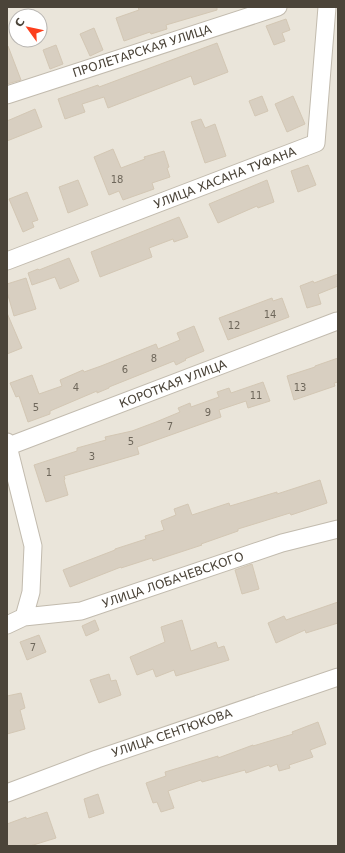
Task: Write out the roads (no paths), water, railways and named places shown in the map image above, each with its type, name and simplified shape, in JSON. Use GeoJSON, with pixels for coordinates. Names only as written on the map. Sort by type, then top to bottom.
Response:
{"type":"FeatureCollection","features":[{"type":"Feature","properties":{"kind":"street","name":"ПРОЛЕТАРСКАЯ УЛИЦА"},"geometry":{"type":"LineString","coordinates":[[7,95],[278,7]]}},
{"type":"Feature","properties":{"kind":"street","name":"УЛИЦА ХАСАНА ТУФАНА"},"geometry":{"type":"LineString","coordinates":[[7,261],[316,143],[327,7]]}},
{"type":"Feature","properties":{"kind":"street","name":"КОРОТКАЯ УЛИЦА"},"geometry":{"type":"LineString","coordinates":[[8,444],[337,321]]}},
{"type":"Feature","properties":{"kind":"street"},"geometry":{"type":"LineString","coordinates":[[8,444],[33,546],[31,592],[24,617]]}},
{"type":"Feature","properties":{"kind":"street","name":"УЛИЦА ЛОБАЧЕВСКОГО"},"geometry":{"type":"LineString","coordinates":[[7,625],[24,617],[82,611],[282,543],[338,530]]}},
{"type":"Feature","properties":{"kind":"street","name":"УЛИЦА СЕНТЮКОВА"},"geometry":{"type":"LineString","coordinates":[[7,793],[98,758],[338,677]]}}]}
